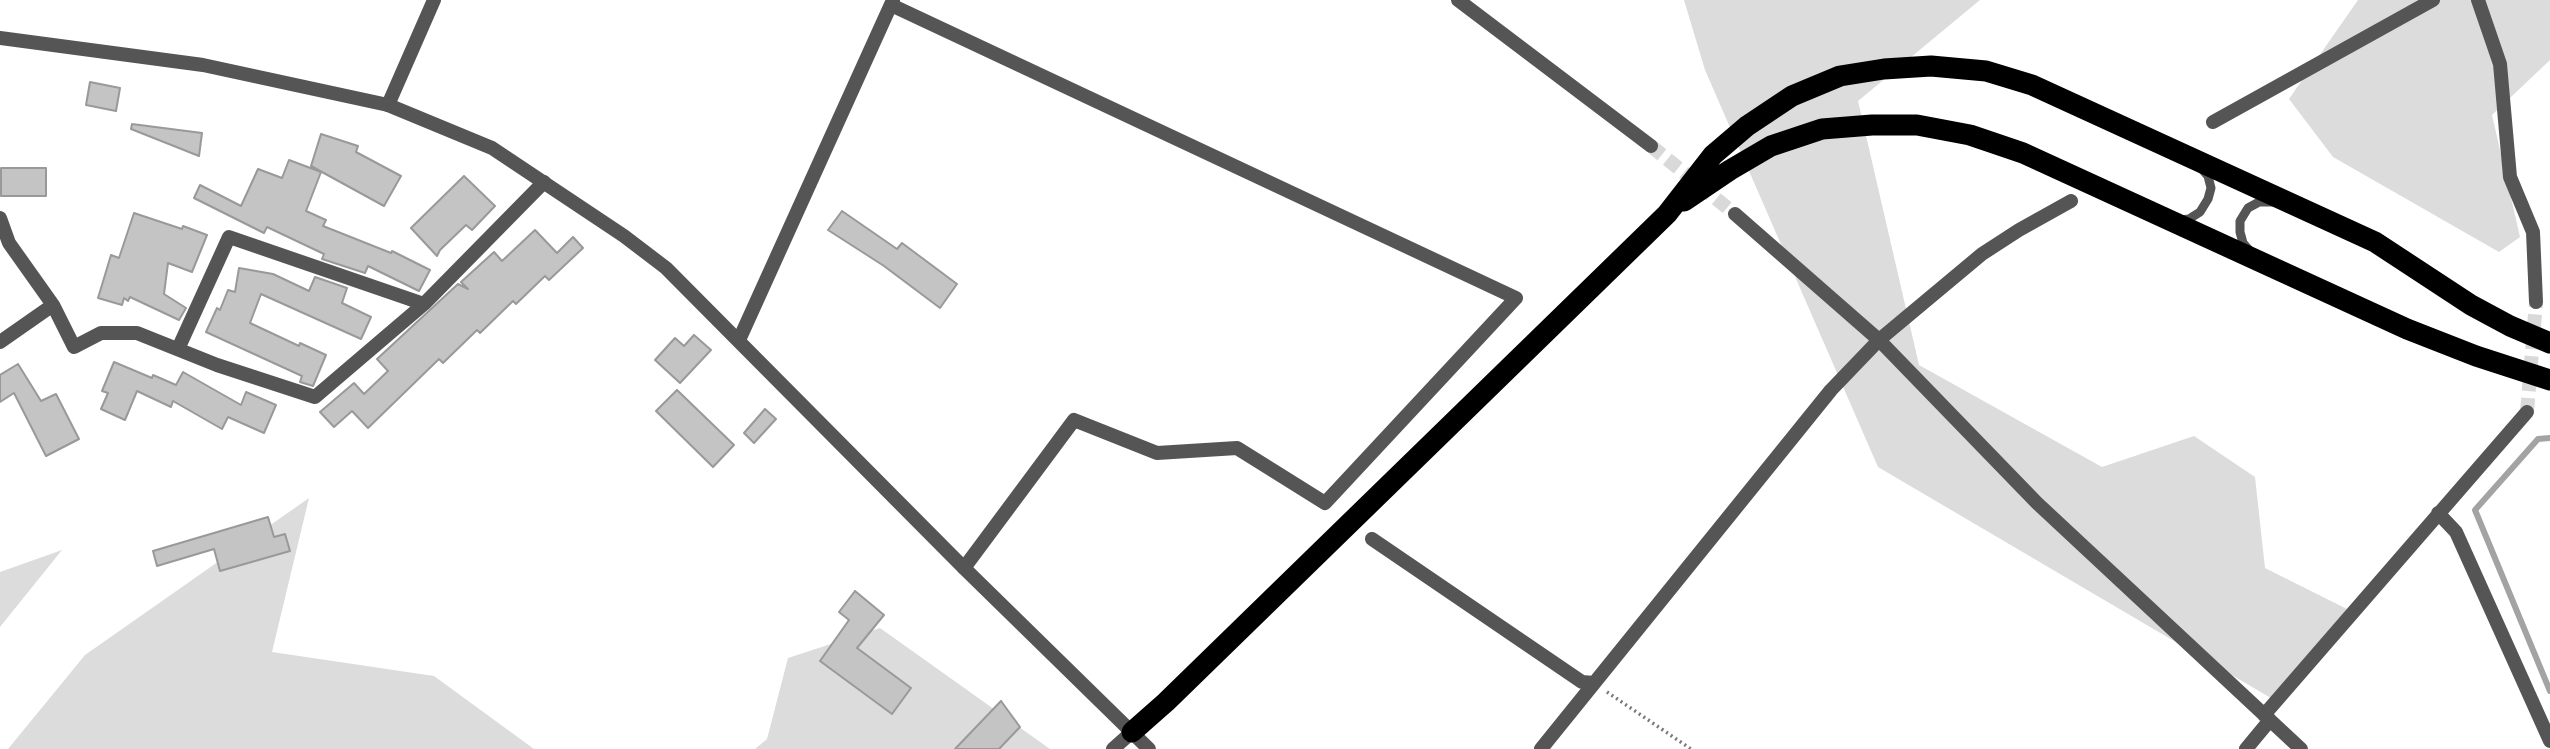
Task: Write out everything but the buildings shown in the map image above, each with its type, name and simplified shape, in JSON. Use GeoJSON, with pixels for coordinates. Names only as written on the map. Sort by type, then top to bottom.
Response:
{"type":"FeatureCollection","features":[{"type":"Feature","properties":{"kind":"highway"},"geometry":{"type":"LineString","coordinates":[[1132,732],[1667,214],[1713,155],[1747,126],[1792,96],[1840,76],[1884,69],[1931,66],[1986,71],[2032,85],[2375,243],[2470,305],[2550,344]]}},
{"type":"Feature","properties":{"kind":"highway"},"geometry":{"type":"LineString","coordinates":[[1667,214],[1730,170],[1771,146],[1822,129],[1917,125],[1970,135],[2023,153],[2407,329],[2476,356],[2550,380]]}},
{"type":"Feature","properties":{"kind":"street"},"geometry":{"type":"LineString","coordinates":[[388,105],[434,0]]}},
{"type":"Feature","properties":{"kind":"street"},"geometry":{"type":"LineString","coordinates":[[1458,0],[1651,146]]}},
{"type":"Feature","properties":{"kind":"street"},"geometry":{"type":"LineString","coordinates":[[2213,122],[2433,0]]}},
{"type":"Feature","properties":{"kind":"street"},"geometry":{"type":"LineString","coordinates":[[2478,0],[2500,64],[2510,177],[2533,232],[2536,302]]}},
{"type":"Feature","properties":{"kind":"street"},"geometry":{"type":"LineString","coordinates":[[740,340],[892,3],[1516,298],[1325,503],[1237,448],[1157,453],[1074,420],[964,568]]}},
{"type":"Feature","properties":{"kind":"street"},"geometry":{"type":"LineString","coordinates":[[0,38],[203,65],[388,105],[492,148],[624,236],[666,268],[964,568],[1149,749]]}},
{"type":"Feature","properties":{"kind":"street"},"geometry":{"type":"LineString","coordinates":[[0,221],[9,243],[53,305],[74,347],[101,333],[137,333],[217,365],[314,397],[424,304],[544,181]]}},
{"type":"Feature","properties":{"kind":"street"},"geometry":{"type":"LineString","coordinates":[[1541,749],[1831,390],[1879,340],[1982,254],[2071,201]]}},
{"type":"Feature","properties":{"kind":"street"},"geometry":{"type":"LineString","coordinates":[[1735,214],[1879,340],[2038,503],[2301,749]]}},
{"type":"Feature","properties":{"kind":"street"},"geometry":{"type":"LineString","coordinates":[[177,349],[229,237],[424,304]]}},
{"type":"Feature","properties":{"kind":"street"},"geometry":{"type":"LineString","coordinates":[[0,342],[53,305]]}},
{"type":"Feature","properties":{"kind":"street"},"geometry":{"type":"LineString","coordinates":[[2246,749],[2267,718],[2526,412]]}},
{"type":"Feature","properties":{"kind":"street"},"geometry":{"type":"LineString","coordinates":[[2438,513],[2456,532],[2550,741]]}},
{"type":"Feature","properties":{"kind":"street"},"geometry":{"type":"LineString","coordinates":[[1372,539],[1582,682],[1594,683]]}},
{"type":"Feature","properties":{"kind":"street"},"geometry":{"type":"LineString","coordinates":[[1113,749],[1132,732]]}},
{"type":"Feature","properties":{"kind":"lane"},"geometry":{"type":"LineString","coordinates":[[2171,221],[2189,219],[2200,212],[2208,199],[2211,188],[2208,176],[2196,162]]}},
{"type":"Feature","properties":{"kind":"lane"},"geometry":{"type":"LineString","coordinates":[[2259,262],[2243,243],[2240,221],[2248,208],[2259,202],[2289,202]]}},
{"type":"Feature","properties":{"kind":"path"},"geometry":{"type":"LineString","coordinates":[[1594,683],[1690,749]]}},
{"type":"Feature","properties":{"kind":"shaded area"},"geometry":{"type":"Polygon","coordinates":[[[1684,0],[1980,0],[1858,101],[1919,365],[2102,467],[2194,436],[2255,477],[2265,568],[2347,609],[2276,701],[1878,467],[1705,70],[1684,0]]]}},
{"type":"Feature","properties":{"kind":"shaded area"},"geometry":{"type":"Polygon","coordinates":[[[2358,0],[2550,0],[2550,60],[2492,115],[2520,237],[2499,252],[2333,157],[2289,99],[2358,0]]]}},
{"type":"Feature","properties":{"kind":"shaded area"},"geometry":{"type":"Polygon","coordinates":[[[309,498],[272,652],[434,676],[534,749],[8,749],[85,655],[309,498]]]}},
{"type":"Feature","properties":{"kind":"shaded area"},"geometry":{"type":"Polygon","coordinates":[[[62,550],[0,627],[0,572],[62,550]]]}},
{"type":"Feature","properties":{"kind":"shaded area"},"geometry":{"type":"Polygon","coordinates":[[[880,628],[1050,749],[755,749],[767,739],[788,658],[880,628]]]}},
{"type":"Feature","properties":{"kind":"waterway"},"geometry":{"type":"LineString","coordinates":[[2550,438],[2538,439],[2475,510],[2550,691]]}},
{"type":"Feature","properties":{"kind":"tunnel"},"geometry":{"type":"LineString","coordinates":[[1651,146],[1735,214]]}},
{"type":"Feature","properties":{"kind":"tunnel"},"geometry":{"type":"LineString","coordinates":[[2527,412],[2536,302]]}}]}
